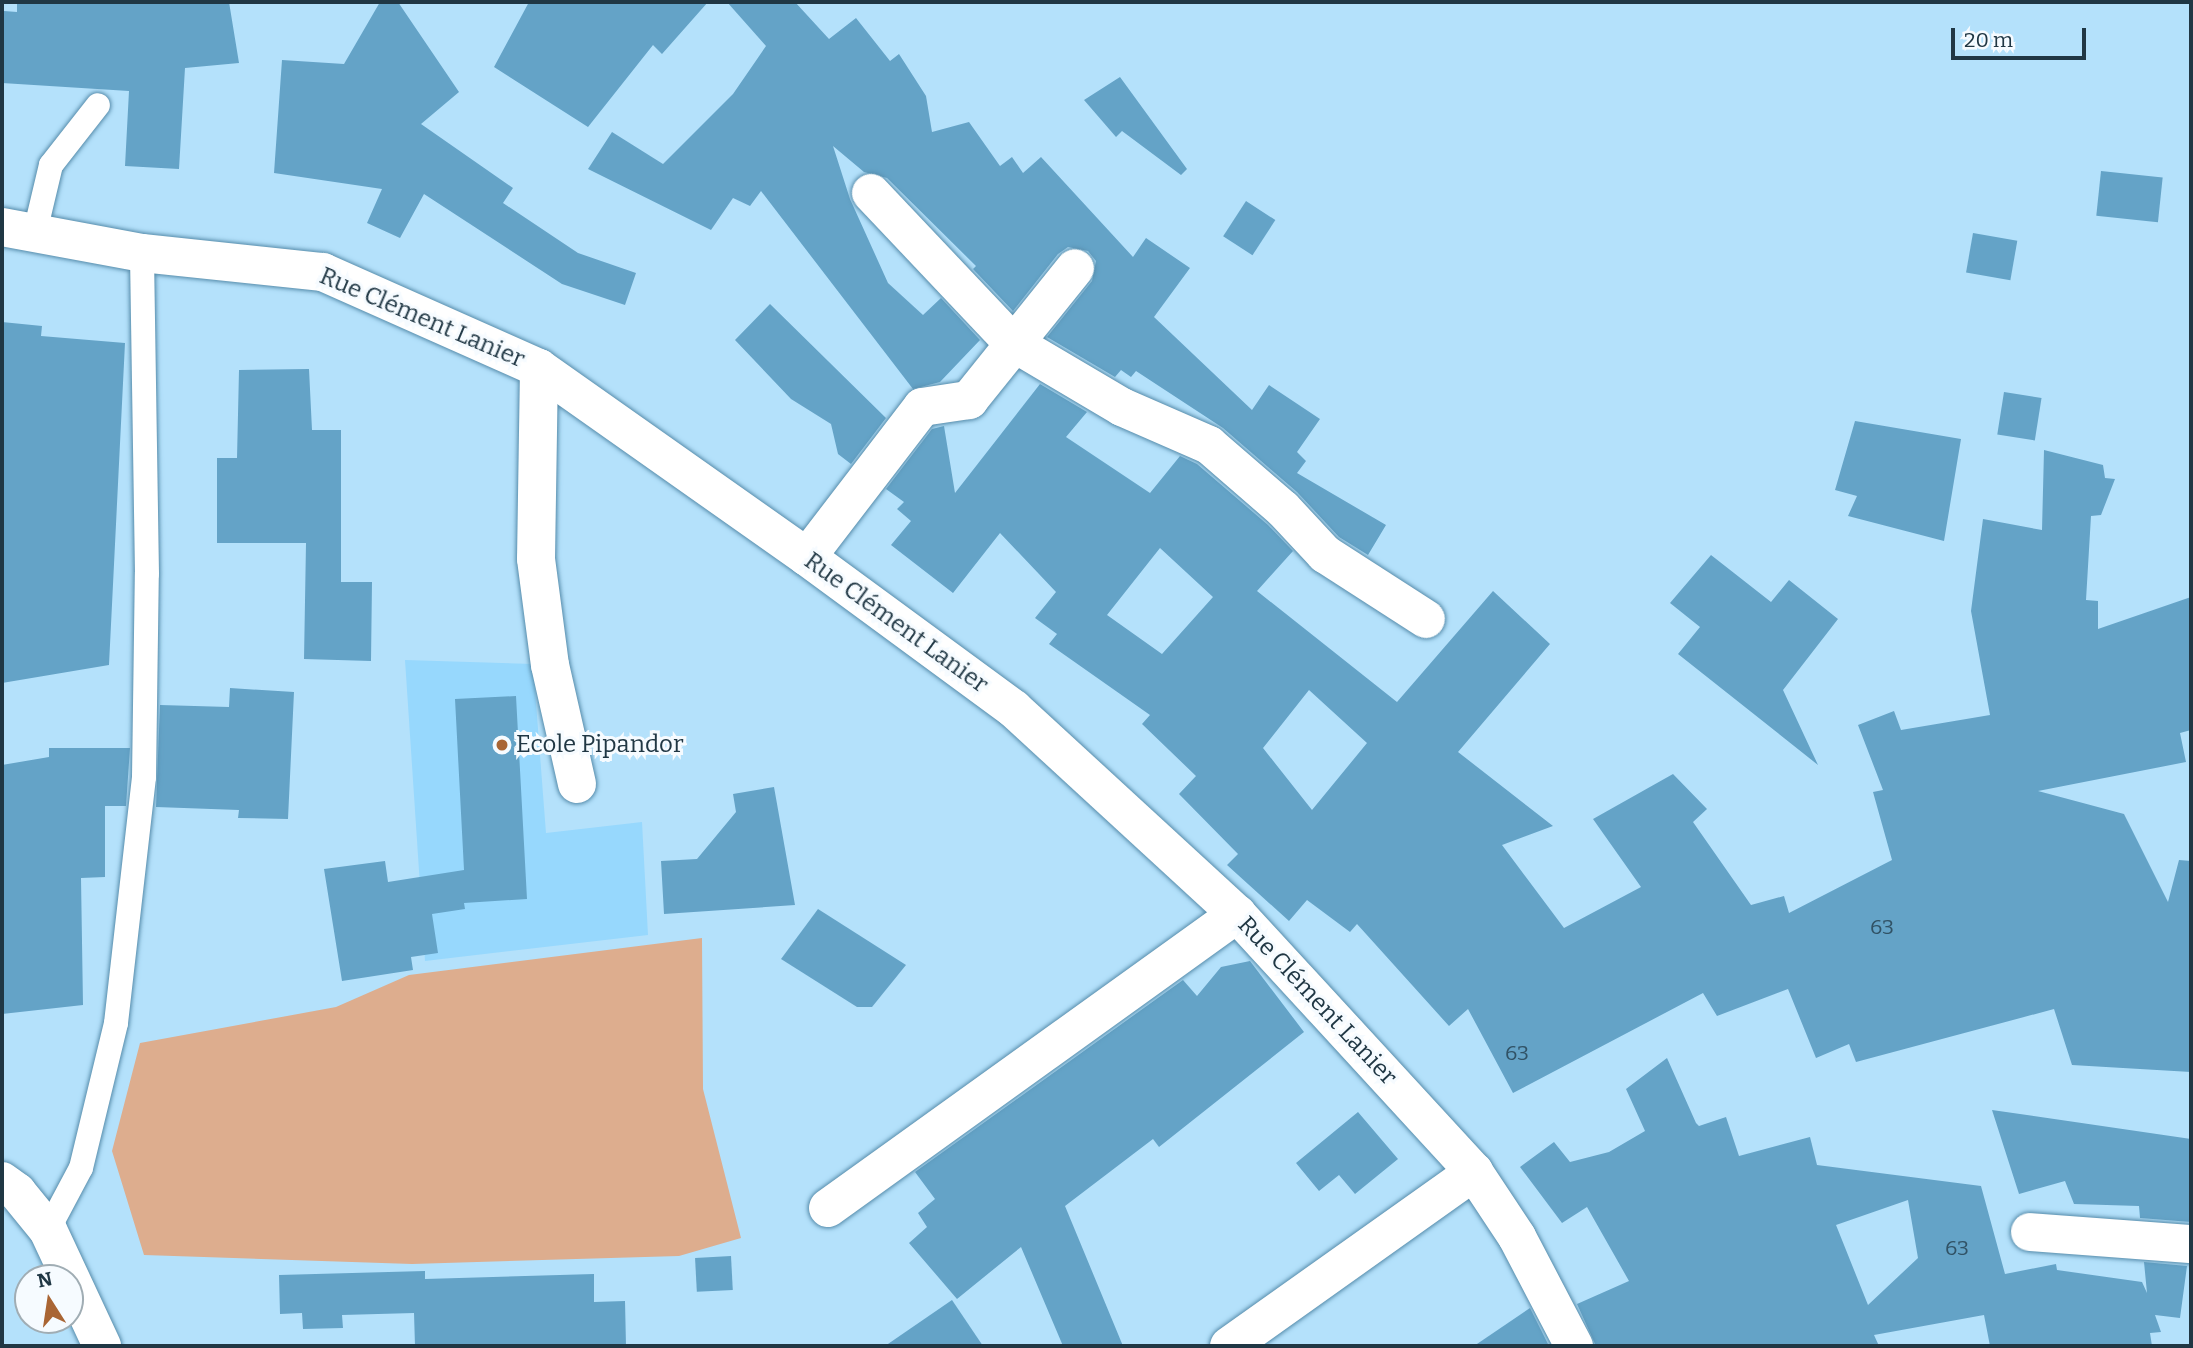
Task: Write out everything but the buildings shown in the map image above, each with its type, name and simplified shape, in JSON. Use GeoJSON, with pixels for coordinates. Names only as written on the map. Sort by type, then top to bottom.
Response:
{"type":"FeatureCollection","features":[{"type":"Feature","properties":{"kind":"street"},"geometry":{"type":"LineString","coordinates":[[871,193],[1012,342],[1122,407],[1209,445],[1283,509],[1325,554],[1426,618]]}},
{"type":"Feature","properties":{"kind":"street","name":"Rue Clément Lanier"},"geometry":{"type":"LineString","coordinates":[[18,230],[142,253],[323,272],[539,368],[807,557],[1014,709],[1237,914],[1475,1172],[1517,1237],[1574,1346]]}},
{"type":"Feature","properties":{"kind":"street"},"geometry":{"type":"LineString","coordinates":[[807,557],[922,407],[969,400],[1012,342],[1075,268]]}},
{"type":"Feature","properties":{"kind":"street"},"geometry":{"type":"LineString","coordinates":[[539,368],[536,559],[550,664],[577,784]]}},
{"type":"Feature","properties":{"kind":"street"},"geometry":{"type":"LineString","coordinates":[[828,1208],[1237,914]]}},
{"type":"Feature","properties":{"kind":"street"},"geometry":{"type":"LineString","coordinates":[[1229,1346],[1475,1172]]}},
{"type":"Feature","properties":{"kind":"street"},"geometry":{"type":"LineString","coordinates":[[2,1181],[48,1230],[102,1346]]}},
{"type":"Feature","properties":{"kind":"street"},"geometry":{"type":"LineString","coordinates":[[2030,1232],[2191,1244]]}},
{"type":"Feature","properties":{"kind":"lane"},"geometry":{"type":"LineString","coordinates":[[18,230],[51,165],[97,105]]}},
{"type":"Feature","properties":{"kind":"lane"},"geometry":{"type":"LineString","coordinates":[[48,1230],[81,1168],[116,1023],[144,778],[147,574],[142,253]]}},
{"type":"Feature","properties":{"kind":"shaded area"},"geometry":{"type":"Polygon","coordinates":[[[405,660],[533,664],[546,833],[642,822],[648,935],[425,961],[405,660]]]}},
{"type":"Feature","properties":{"kind":"shaded area"},"geometry":{"type":"Polygon","coordinates":[[[702,938],[703,1089],[741,1238],[679,1256],[412,1264],[144,1255],[112,1151],[140,1043],[336,1007],[409,975],[702,938]]]}},
{"type":"Feature","properties":{"kind":"place","name":"Ecole Pipandor"},"geometry":{"type":"Point","coordinates":[502,745]}}]}
